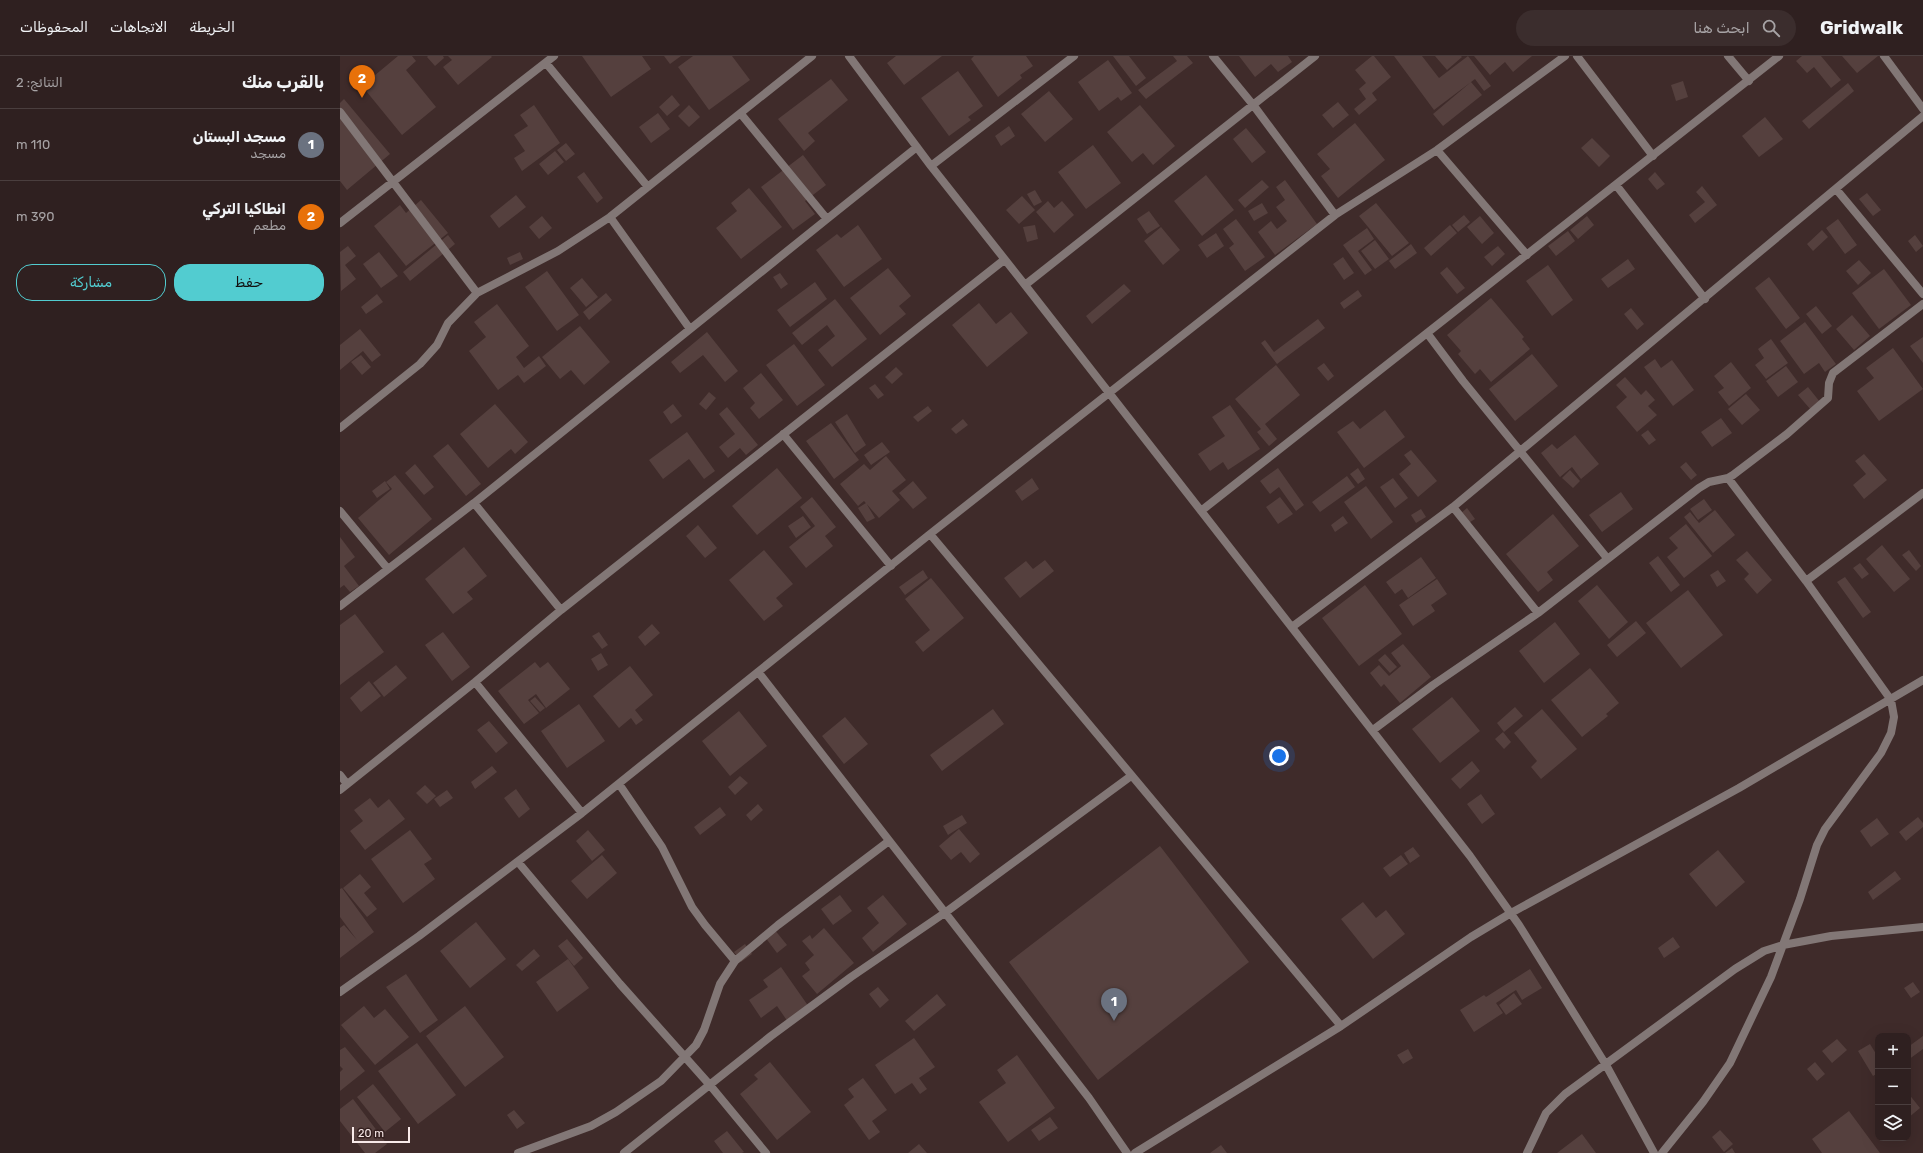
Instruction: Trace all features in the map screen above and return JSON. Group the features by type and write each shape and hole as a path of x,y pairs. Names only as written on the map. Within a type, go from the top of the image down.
{"street":[{"path":"340,224 554,56"},
{"path":"340,428 420,364 437,344 448,323 477,293 558,251 610,217 812,56"},
{"path":"848,56 1004,260 1026,285 1470,856 1511,913 1606,1065 1654,1153"},
{"path":"931,166 1074,56"},
{"path":"1213,56 1254,106 1335,215"},
{"path":"1026,285 1316,56"},
{"path":"340,992 419,936 582,813 759,673 930,534 1335,215 1437,150 1565,56"},
{"path":"1577,56 1653,156"},
{"path":"1728,56 1749,81"},
{"path":"1201,511 1779,56"},
{"path":"1884,56 1923,109"},
{"path":"546,62 648,187"},
{"path":"340,112 477,293"},
{"path":"741,114 827,219"},
{"path":"1292,627 1453,507 1705,299 1923,116"},
{"path":"340,606 474,503 917,147"},
{"path":"1437,150 1527,255"},
{"path":"1616,185 1705,299"},
{"path":"1836,190 1923,294"},
{"path":"610,217 690,329"},
{"path":"340,790 476,682 561,610 1004,260"},
{"path":"1373,730 1433,685 1538,613 1704,484 1728,478 1787,434 1828,398 1829,383 1833,372 1923,304"},
{"path":"1427,333 1608,558"},
{"path":"783,434 891,566"},
{"path":"1662,1153 1703,1102 1730,1063 1771,977 1800,899 1817,845 1825,829 1881,753 1891,733 1894,717 1890,700 1806,581 1728,478"},
{"path":"1806,581 1923,493"},
{"path":"474,503 561,610"},
{"path":"1453,507 1538,613"},
{"path":"340,511 388,570"},
{"path":"930,534 1341,1026"},
{"path":"759,673 1089,1098 1127,1153"},
{"path":"1135,1153 1341,1026 1471,937 1511,913 1732,792 1923,680"},
{"path":"476,682 582,813"},
{"path":"340,775 347,784"},
{"path":"624,1153 709,1084 851,978 946,912 1131,776"},
{"path":"619,784 662,847 692,907 735,961"},
{"path":"518,1153 591,1126 616,1112 661,1081 696,1045 720,984 735,961 778,925 889,841"},
{"path":"518,862 685,1058 709,1084 766,1153"},
{"path":"1527,1153 1546,1113 1565,1094 1735,969 1764,951 1783,945 1831,936 1923,927"}],"building":[{"path":"398,56 412,56 416,61 406,70 436,107 402,135 362,86"},
{"path":"443,56 444,58 435,66 427,57"},
{"path":"448,56 492,57 458,85 443,67 452,60"},
{"path":"582,56 642,56 651,69 611,97"},
{"path":"664,56 681,56 670,64"},
{"path":"693,56 732,56 750,80 709,110 678,67"},
{"path":"896,56 942,56 904,85 887,63"},
{"path":"974,56 1026,56 1033,66 1020,75 1022,78 998,97 971,59"},
{"path":"1113,56 1129,56 1146,78 1136,86"},
{"path":"1173,56 1187,56 1193,63 1146,99 1138,90 1177,61"},
{"path":"1239,56 1288,56 1292,62 1278,72 1271,64 1255,77"},
{"path":"1374,56 1391,77 1372,93 1377,100 1359,115 1354,109 1366,99 1359,89 1366,83 1355,70"},
{"path":"1394,56 1422,56 1439,78 1468,56 1491,86 1484,91 1475,79 1434,110"},
{"path":"1435,56 1461,56 1462,57 1447,70"},
{"path":"1474,56 1532,56 1513,72 1505,62 1490,75"},
{"path":"1802,56 1821,56 1841,80 1831,88 1814,67 1807,73 1796,61"},
{"path":"1842,56 1878,56 1857,73"},
{"path":"1108,60 1132,93 1121,101 1118,97 1099,111 1078,82"},
{"path":"958,71 983,106 968,117 971,120 949,136 921,98"},
{"path":"831,79 848,100 808,133 815,141 804,151 778,119"},
{"path":"1683,81 1688,97 1676,101 1671,85"},
{"path":"1471,82 1482,95 1443,126 1433,114"},
{"path":"1848,83 1854,91 1809,129 1802,121"},
{"path":"1049,91 1073,119 1045,142 1021,114"},
{"path":"672,95 680,105 667,116 659,107"},
{"path":"344,99 390,154 347,190 340,181 340,103"},
{"path":"1338,102 1349,115 1333,128 1322,115"},
{"path":"534,105 560,143 522,171 514,158 525,151 514,135 528,126 520,115"},
{"path":"689,105 700,117 689,127 678,116"},
{"path":"1140,105 1175,146 1153,165 1143,153 1132,162 1107,132"},
{"path":"658,113 670,129 651,143 639,127"},
{"path":"1765,117 1783,139 1759,157 1742,136"},
{"path":"1355,123 1385,160 1338,198 1321,176 1330,169 1317,154"},
{"path":"1009,126 1015,136 1001,146 995,136"},
{"path":"1246,128 1266,152 1252,163 1233,139"},
{"path":"1592,138 1610,156 1599,167 1581,148"},
{"path":"566,143 575,154 566,161 557,150"},
{"path":"1093,145 1121,183 1086,209 1058,172"},
{"path":"555,151 564,162 548,175 539,164"},
{"path":"803,155 826,185 805,201 815,214 793,230 761,187"},
{"path":"584,172 603,198 597,203 577,177"},
{"path":"1655,172 1665,184 1657,190 1648,179"},
{"path":"1206,175 1234,210 1202,236 1174,201"},
{"path":"1262,180 1269,187 1245,208 1238,200"},
{"path":"1285,180 1317,224 1275,255 1258,232 1271,221 1277,229 1287,221 1276,207 1285,200 1276,187"},
{"path":"1702,186 1717,205 1695,223 1689,215 1705,202 1696,192"},
{"path":"749,188 782,227 741,259 716,228 737,211 731,203"},
{"path":"1035,190 1042,202 1034,206 1027,194"},
{"path":"1867,193 1881,210 1873,216 1859,199"},
{"path":"516,195 526,207 499,228 490,216"},
{"path":"1022,196 1035,210 1019,224 1006,210"},
{"path":"421,200 448,233 406,266 374,226 400,205 406,213"},
{"path":"1048,201 1054,208 1062,201 1074,215 1054,233 1036,212"},
{"path":"1262,203 1268,213 1254,221 1248,211"},
{"path":"1376,203 1409,243 1392,256 1359,216"},
{"path":"1149,211 1160,226 1147,234 1137,219"},
{"path":"1464,215 1470,222 1458,232 1452,225"},
{"path":"542,216 552,228 539,239 529,227"},
{"path":"1480,216 1494,233 1482,244 1467,227"},
{"path":"1587,216 1594,225 1578,239 1570,230"},
{"path":"1236,219 1265,257 1245,271 1229,248 1234,244 1223,229"},
{"path":"1838,219 1857,245 1845,254 1826,228"},
{"path":"858,225 882,259 844,287 816,250 837,234 841,238"},
{"path":"1035,225 1038,239 1027,242 1023,227"},
{"path":"1450,225 1457,233 1431,256 1424,248"},
{"path":"1161,227 1180,250 1163,265 1144,241"},
{"path":"1367,228 1374,239 1358,251 1372,270 1365,275 1343,245"},
{"path":"1822,230 1828,237 1813,251 1807,244"},
{"path":"1568,231 1575,241 1556,256 1548,246"},
{"path":"1216,233 1224,246 1207,258 1198,245"},
{"path":"448,235 455,244 410,281 403,272"},
{"path":"1915,235 1923,246 1916,252 1908,241"},
{"path":"1375,240 1389,259 1375,269 1361,251"},
{"path":"1411,244 1417,253 1395,269 1389,261"},
{"path":"348,246 356,256 345,265 356,279 341,291 340,252"},
{"path":"1498,246 1505,254 1492,266 1484,257"},
{"path":"379,252 398,276 381,288 363,264"},
{"path":"520,252 523,259 510,265 507,258"},
{"path":"1343,257 1354,273 1344,280 1333,264"},
{"path":"1628,259 1635,269 1608,288 1601,279"},
{"path":"1859,260 1871,273 1858,285 1846,271"},
{"path":"1548,265 1573,300 1552,316 1526,281"},
{"path":"1447,267 1465,288 1457,294 1440,273"},
{"path":"888,268 911,296 899,306 906,314 880,335 850,298"},
{"path":"1884,269 1911,305 1879,329 1852,293"},
{"path":"547,271 579,315 557,331 525,287"},
{"path":"780,273 788,284 781,289 773,277"},
{"path":"1769,277 1800,318 1786,329 1755,288"},
{"path":"582,278 598,297 586,307 570,288"},
{"path":"815,282 827,299 790,327 777,310"},
{"path":"1124,284 1131,291 1092,324 1086,316"},
{"path":"1358,290 1362,296 1344,309 1340,303"},
{"path":"606,293 612,300 589,320 583,312"},
{"path":"377,294 383,302 366,314 361,307"},
{"path":"1491,298 1524,337 1522,339 1530,349 1491,382 1480,369 1475,374 1458,354 1461,351 1447,335"},
{"path":"835,299 867,339 832,367 818,350 835,336 827,325 802,345 792,333"},
{"path":"979,303 996,324 1011,312 1028,333 987,367 952,325"},
{"path":"497,304 529,346 516,357 524,368 539,356 546,366 524,383 518,375 498,390 469,351 486,337 474,322"},
{"path":"1816,306 1832,326 1822,334 1806,314"},
{"path":"1631,308 1644,324 1637,330 1624,314"},
{"path":"1852,315 1870,336 1854,350 1836,329"},
{"path":"1318,319 1325,328 1277,364 1261,343 1265,340 1274,352"},
{"path":"1805,322 1836,364 1825,372 1819,363 1804,374 1780,341"},
{"path":"580,326 610,362 584,385 571,370 560,379 542,357"},
{"path":"360,329 381,355 372,362 363,351 340,370 340,345"},
{"path":"707,332 738,371 725,382 703,355 680,373 671,362"},
{"path":"1923,337 1923,363 1910,346"},
{"path":"1771,339 1788,363 1766,379 1755,365 1764,358 1758,349"},
{"path":"794,344 825,385 797,406 766,365"},
{"path":"1893,348 1923,389 1879,421 1857,391 1874,378 1866,368"},
{"path":"1532,354 1558,386 1515,421 1489,389"},
{"path":"361,355 371,367 362,375 351,362"},
{"path":"1655,359 1661,368 1672,360 1694,390 1673,406 1644,367"},
{"path":"1731,362 1751,388 1729,406 1718,392 1724,388 1714,376"},
{"path":"1324,363 1334,376 1328,381 1317,368"},
{"path":"1276,365 1300,395 1265,424 1277,439 1269,446 1257,432 1261,429 1235,399"},
{"path":"1786,366 1798,382 1778,397 1766,381"},
{"path":"896,367 903,374 892,384 885,377"},
{"path":"761,373 783,400 759,419 750,408 755,403 743,388"},
{"path":"1625,377 1641,395 1646,390 1655,400 1648,406 1657,415 1637,432 1616,407 1627,397 1616,385"},
{"path":"875,384 884,395 878,399 869,388"},
{"path":"1808,387 1820,402 1811,410 1798,395"},
{"path":"709,392 716,398 706,410 699,404"},
{"path":"1746,394 1760,410 1742,425 1728,409"},
{"path":"495,404 528,442 515,454 511,449 488,468 460,434"},
{"path":"673,404 682,416 671,424 663,412"},
{"path":"1230,405 1260,449 1228,470 1223,462 1210,471 1198,454 1225,436 1212,417"},
{"path":"928,406 932,411 918,422 913,417"},
{"path":"727,407 758,445 746,455 740,448 728,458 719,447 735,434 719,414"},
{"path":"1385,410 1405,437 1364,468 1337,432 1353,421 1360,429"},
{"path":"847,414 866,445 855,453 835,422"},
{"path":"1721,418 1732,433 1712,447 1701,432"},
{"path":"963,419 968,425 956,434 951,429"},
{"path":"831,423 859,460 834,479 806,441"},
{"path":"1648,430 1656,440 1649,445 1641,435"},
{"path":"687,432 715,471 704,479 689,459 663,479 649,460"},
{"path":"1575,435 1599,464 1581,479 1572,467 1560,477 1541,453 1552,444 1557,449"},
{"path":"882,442 890,452 871,465 864,455"},
{"path":"448,444 481,484 466,496 433,456"},
{"path":"1411,450 1437,481 1418,497 1399,474 1411,464 1404,455"},
{"path":"1864,454 1887,480 1864,499 1853,485 1866,474 1855,461"},
{"path":"886,456 906,480 892,491 900,500 879,518 864,501 858,506 840,484 864,464 870,470"},
{"path":"1686,462 1697,475 1691,480 1680,467"},
{"path":"415,464 434,487 424,495 405,473"},
{"path":"777,468 802,498 757,535 732,506"},
{"path":"1278,468 1304,505 1296,511 1279,487 1270,494 1260,481"},
{"path":"1358,468 1365,479 1358,484 1350,474"},
{"path":"1570,470 1580,481 1573,488 1562,478"},
{"path":"395,475 432,519 389,555 358,518 392,489 386,482"},
{"path":"1347,476 1355,487 1320,512 1312,502"},
{"path":"1032,478 1039,489 1022,501 1015,491"},
{"path":"1393,478 1408,498 1395,508 1380,487"},
{"path":"385,481 390,489 377,498 372,491"},
{"path":"913,481 927,498 913,509 899,493"},
{"path":"1366,486 1393,522 1371,539 1344,502"},
{"path":"1621,492 1633,509 1602,532 1589,515"},
{"path":"812,497 836,527 825,536 833,546 806,568 789,547 815,526 800,507"},
{"path":"1280,497 1293,514 1278,524 1266,507"},
{"path":"1704,499 1712,510 1698,520 1690,509"},
{"path":"866,503 875,518 867,522 858,508"},
{"path":"1467,508 1475,519 1467,524 1460,514"},
{"path":"1421,509 1426,517 1416,523 1411,515"},
{"path":"1715,510 1735,535 1713,553 1684,517 1690,512 1699,523"},
{"path":"1553,514 1579,546 1547,572 1553,580 1538,592 1506,554"},
{"path":"803,516 811,527 796,538 788,526"},
{"path":"1343,516 1348,523 1335,532 1331,525"},
{"path":"1686,524 1712,556 1684,578 1667,557 1678,548 1669,538"},
{"path":"698,525 717,548 705,558 686,536"},
{"path":"340,537 355,557 344,566 359,586 350,592 344,585 340,588"},
{"path":"1882,545 1910,579 1894,592 1866,559"},
{"path":"464,547 487,576 467,592 473,599 453,614 425,579"},
{"path":"764,550 793,584 776,598 783,606 764,621 729,580"},
{"path":"1909,550 1921,566 1916,571 1902,555"},
{"path":"1747,551 1772,580 1757,594 1744,579 1749,574 1736,560"},
{"path":"1658,556 1680,585 1671,592 1649,563"},
{"path":"1421,557 1436,578 1408,598 1402,589 1395,594 1386,582"},
{"path":"1045,560 1054,571 1020,598 1004,578 1026,561 1033,569"},
{"path":"1860,563 1869,574 1862,579 1853,568"},
{"path":"923,570 928,578 905,595 899,587"},
{"path":"1718,570 1726,581 1717,587 1710,575"},
{"path":"1845,577 1871,612 1863,618 1837,582"},
{"path":"931,578 964,618 923,652 915,642 930,630 905,599"},
{"path":"1437,579 1447,594 1431,605 1435,611 1413,626 1399,605"},
{"path":"1365,585 1402,634 1359,666 1322,618"},
{"path":"1597,585 1628,622 1609,639 1578,601"},
{"path":"1688,590 1723,635 1681,668 1646,623"},
{"path":"355,614 384,652 340,685 340,625"},
{"path":"1636,621 1646,633 1617,657 1607,645"},
{"path":"1555,622 1580,654 1544,683 1519,651"},
{"path":"652,624 660,633 645,646 638,637"},
{"path":"443,632 470,667 452,681 425,645"},
{"path":"599,632 608,645 602,649 592,636"},
{"path":"1403,644 1431,677 1400,703 1384,684 1381,687 1370,673 1379,665 1389,676 1401,666 1391,653"},
{"path":"601,653 608,665 598,671 591,659"},
{"path":"1385,654 1397,667 1390,673 1378,660"},
{"path":"535,662 540,668 548,662 570,689 546,708 536,694 528,700 539,713 524,724 498,691"},
{"path":"396,665 407,678 384,697 373,683"},
{"path":"630,666 653,695 635,710 643,720 636,725 631,718 619,728 593,696"},
{"path":"1590,668 1619,703 1606,714 1608,716 1582,737 1551,700"},
{"path":"369,681 381,696 361,712 350,698"},
{"path":"535,697 545,708 540,712 530,701"},
{"path":"1452,697 1480,731 1440,763 1412,729"},
{"path":"579,704 605,741 567,768 541,731"},
{"path":"1515,707 1523,716 1504,732 1497,723"},
{"path":"993,709 1004,724 942,771 930,755"},
{"path":"1542,709 1577,749 1541,779 1531,767 1537,761 1514,733"},
{"path":"739,711 767,746 730,776 702,741"},
{"path":"845,717 868,744 844,764 822,736"},
{"path":"489,721 508,743 496,753 477,730"},
{"path":"1503,732 1511,742 1504,749 1495,739"},
{"path":"1472,761 1480,771 1460,789 1451,779"},
{"path":"492,766 497,772 475,789 471,782"},
{"path":"740,776 748,783 735,795 728,787"},
{"path":"425,785 436,796 427,804 416,793"},
{"path":"516,789 530,809 519,818 504,798"},
{"path":"447,790 453,798 440,807 434,799"},
{"path":"1481,794 1495,814 1482,824 1467,804"},
{"path":"370,798 378,808 389,799 405,819 365,850 350,831 363,821 354,810"},
{"path":"758,804 763,810 751,821 746,815"},
{"path":"720,807 726,815 700,835 694,827"},
{"path":"962,815 967,823 948,835 943,826"},
{"path":"1918,817 1923,823 1923,827 1906,841 1899,832"},
{"path":"1877,818 1889,834 1871,847 1860,831"},
{"path":"959,829 980,854 970,863 961,852 951,860 939,846"},
{"path":"410,830 432,859 424,864 435,879 403,903 371,859"},
{"path":"588,830 605,850 592,861 576,841"},
{"path":"1160,846 1249,962 1098,1080 1009,962"},
{"path":"1413,847 1420,856 1410,863 1404,853"},
{"path":"1718,850 1745,882 1716,907 1689,874"},
{"path":"602,855 617,873 587,899 571,881"},
{"path":"1401,855 1408,864 1390,877 1383,868"},
{"path":"1895,871 1901,879 1873,900 1868,892"},
{"path":"360,874 371,887 364,893 377,909 367,917 343,888"},
{"path":"342,888 374,932 340,958 340,928 344,925 357,940 340,917 340,889"},
{"path":"840,895 852,911 833,925 821,909"},
{"path":"883,895 907,924 873,952 862,938 879,923 867,908"},
{"path":"1363,902 1376,918 1386,910 1405,934 1373,959 1341,919"},
{"path":"476,922 506,959 470,988 440,951"},
{"path":"824,928 854,963 817,994 802,976 810,970 805,963 814,955 802,941 810,935 812,939"},
{"path":"774,929 787,945 777,953 765,937"},
{"path":"1673,937 1680,947 1664,958 1658,948"},
{"path":"567,939 583,958 574,966 558,946"},
{"path":"745,944 752,954 741,962 734,952"},
{"path":"534,949 540,956 522,971 516,965"},
{"path":"568,959 589,988 557,1012 536,982"},
{"path":"781,967 809,1007 788,1022 777,1006 761,1018 749,1000 768,987 763,980"},
{"path":"1530,969 1542,988 1522,1000 1516,990 1496,1003 1503,1013 1474,1032 1460,1010 1484,995 1486,997"},
{"path":"406,974 438,1020 420,1033 386,987"},
{"path":"1913,982 1920,992 1911,998 1904,988"},
{"path":"878,987 889,1000 880,1008 869,994"},
{"path":"1514,993 1522,1004 1506,1015 1499,1005"},
{"path":"937,994 946,1005 914,1031 905,1021"},
{"path":"364,1006 374,1018 385,1009 409,1037 375,1065 341,1025"},
{"path":"465,1006 504,1057 465,1087 426,1036"},
{"path":"1923,1036 1923,1049 1911,1058 1911,1045"},
{"path":"914,1038 935,1067 919,1078 927,1089 920,1094 912,1083 895,1094 875,1065"},
{"path":"1837,1039 1847,1050 1832,1063 1822,1051"},
{"path":"417,1043 456,1095 418,1124 378,1071"},
{"path":"1870,1044 1875,1052 1875,1075 1873,1076 1858,1051"},
{"path":"345,1047 365,1071 340,1091 340,1072 343,1069 340,1066 340,1050"},
{"path":"1408,1049 1413,1058 1403,1064 1397,1055"},
{"path":"1017,1055 1055,1108 1008,1142 979,1102 1006,1083 997,1070"},
{"path":"770,1062 811,1112 777,1140 740,1094 758,1079 754,1075"},
{"path":"1815,1062 1825,1074 1817,1081 1807,1069"},
{"path":"863,1078 887,1110 872,1121 880,1132 869,1140 844,1105 854,1097 848,1089"},
{"path":"373,1084 401,1119 385,1132 357,1097"},
{"path":"1911,1097 1920,1108 1911,1116"},
{"path":"353,1099 387,1144 375,1153 365,1153 340,1121 340,1109"},
{"path":"514,1110 525,1123 517,1129 507,1115"},
{"path":"1849,1111 1880,1153 1822,1153 1812,1139"},
{"path":"1050,1117 1058,1128 1039,1141 1031,1130"},
{"path":"1720,1130 1733,1144 1724,1152 1712,1137"},
{"path":"727,1131 744,1152 723,1153 714,1141"},
{"path":"1582,1134 1596,1153 1557,1153"},
{"path":"919,1144 927,1153 908,1153"},
{"path":"1221,1145 1227,1153 1210,1153"},
{"path":"1732,1148 1735,1153 1725,1153"}],"place":[{"name":"انطاكيا التركي","path":"362,98"},
{"name":"مسجد البستان","path":"1114,1021"}]}
